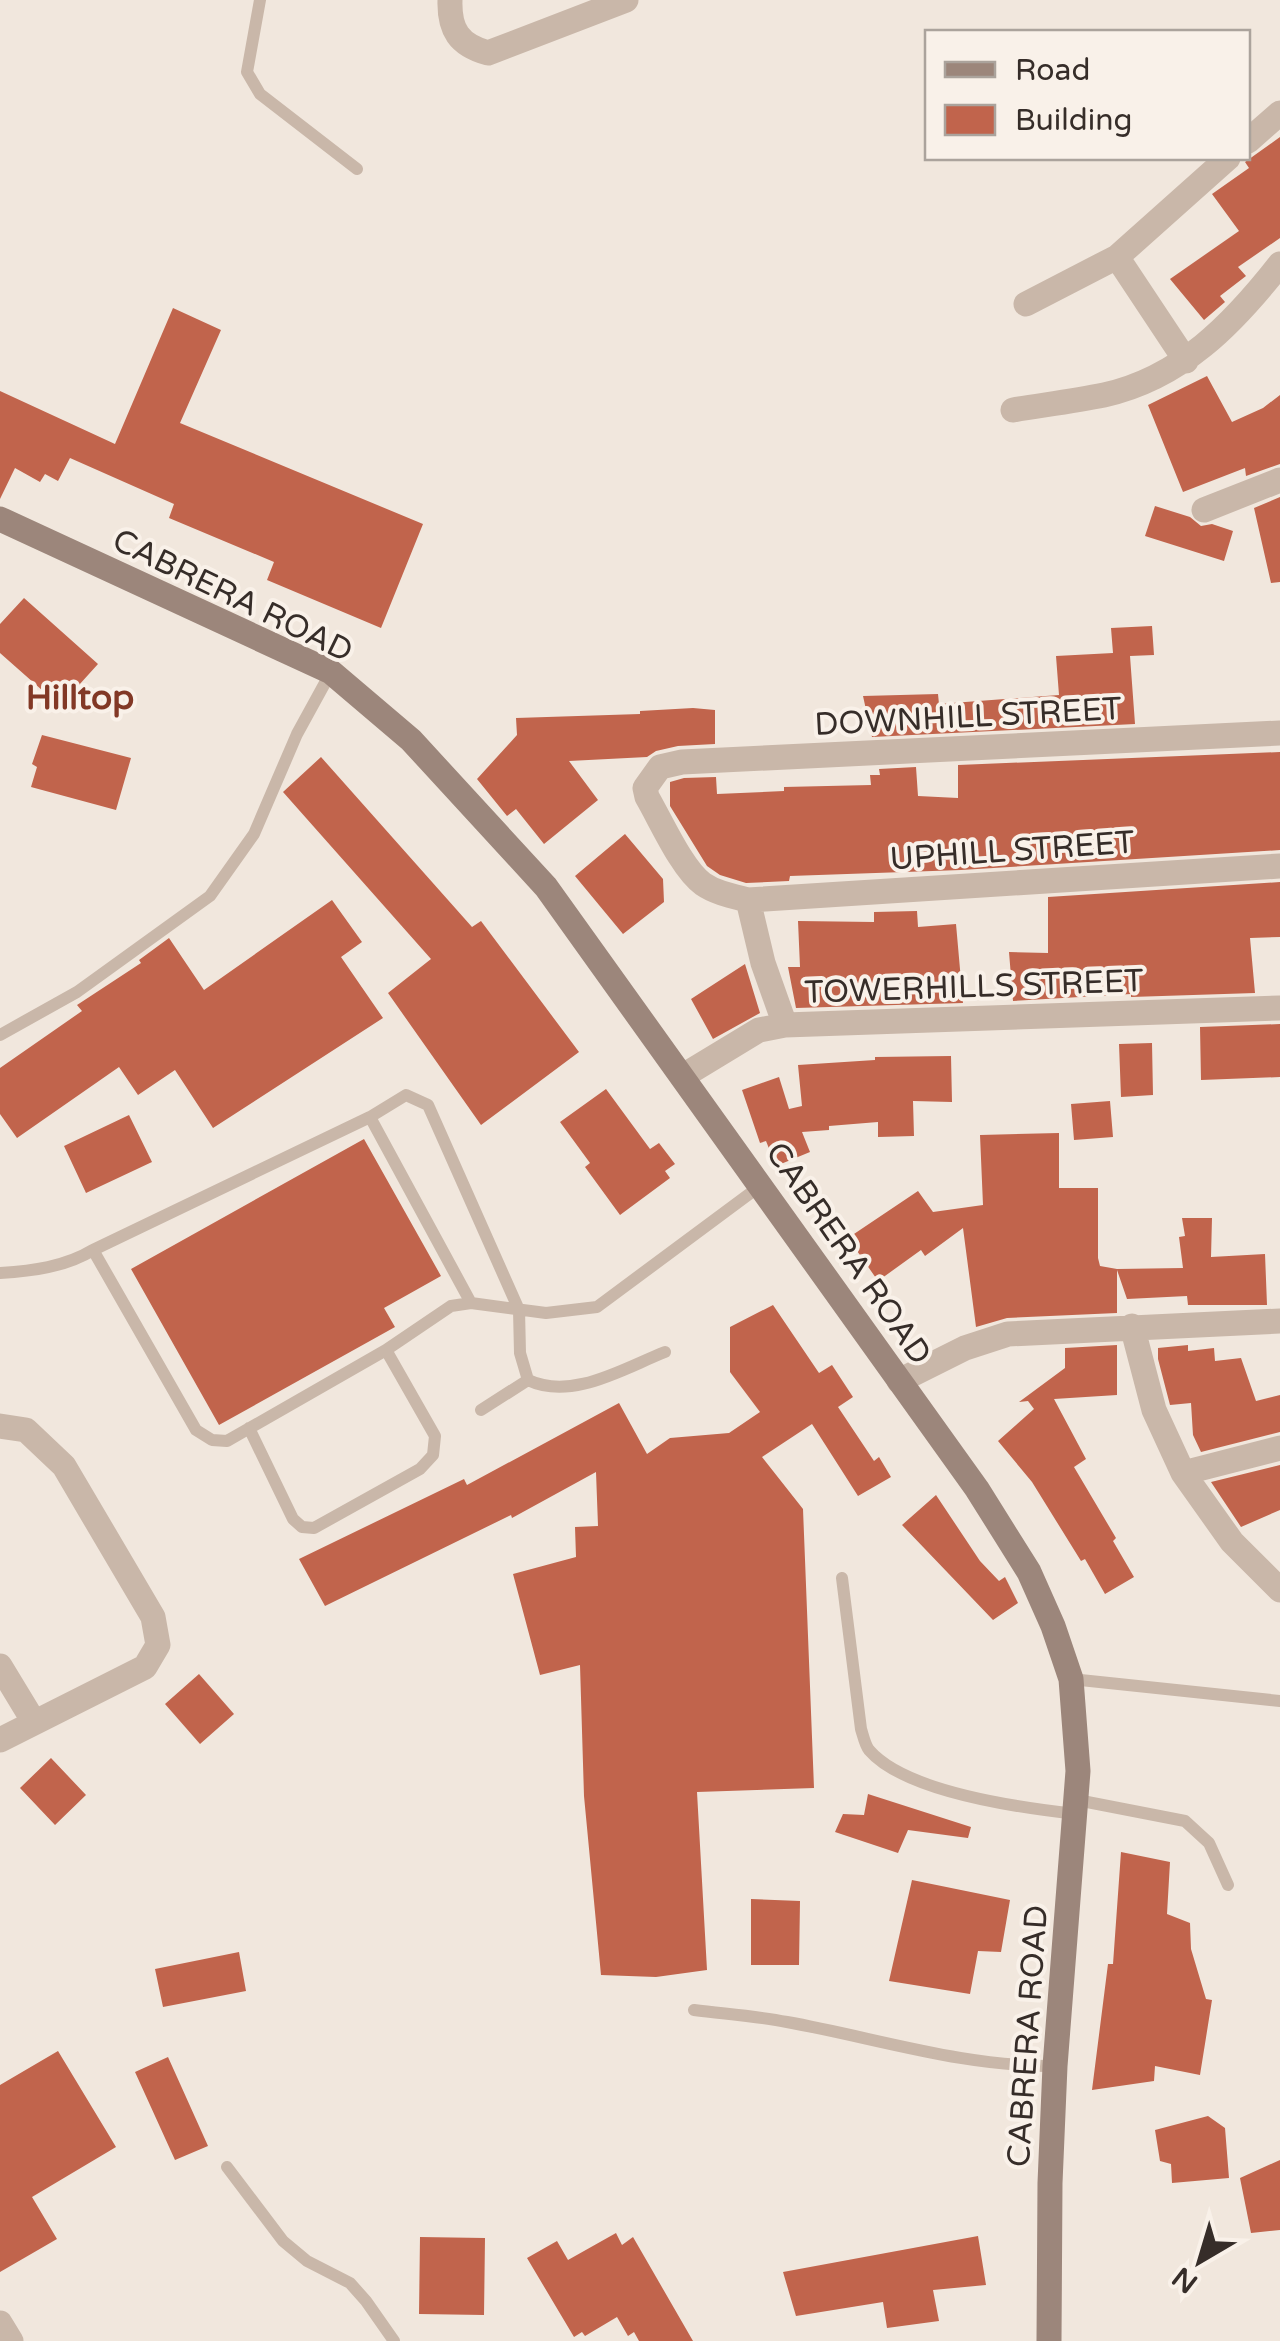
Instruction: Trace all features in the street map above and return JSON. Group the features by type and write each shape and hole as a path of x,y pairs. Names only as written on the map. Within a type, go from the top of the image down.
{"main road":[{"name":"CABRERA ROAD","path":"0,520 330,672 411,740 546,887 977,1489 1030,1572 1071,1679 1078,1770 1055,2066 1049,2341"}],"street":[{"path":"450,0 450,18 456,34 468,47 488,53 626,0"},
{"path":"1250,139 1280,114"},
{"path":"1026,304 1116,257 1226,160"},
{"path":"1116,257 1186,361"},
{"path":"1012,410 1106,394 1186,361 1251,301 1280,264"},
{"path":"1204,510 1280,480"},
{"name":"DOWNHILL STREET","path":"748,900 700,883 688,868 647,798 645,788 660,767 682,762 1280,733"},
{"name":"UPHILL STREET","path":"748,900 1280,866"},
{"path":"748,900 762,963 786,1026"},
{"name":"TOWERHILLS STREET","path":"683,1076 759,1030 786,1026 1280,1008"},
{"path":"899,1381 998,1336 1280,1320"},
{"path":"1132,1326 1154,1410 1183,1473 1232,1542 1280,1590"},
{"path":"0,1426 26,1430 64,1466 152,1617 158,1644 145,1667 0,1740"},
{"path":"1183,1473 1280,1448"},
{"path":"0,1666 34,1722"},
{"path":"0,2323 10,2341"}],"lane":[{"path":"260,0 247,72 252,84 357,169"},
{"path":"0,1035 78,992 210,896 254,834 297,734 330,672"},
{"path":"0,1273 32,1271 79,1259 370,1118 406,1096 428,1105 519,1310 520,1352 528,1380 546,1389 574,1387 666,1352"},
{"path":"370,1118 471,1303"},
{"path":"93,1250 196,1430 212,1440 226,1441 386,1350 451,1306 471,1303 546,1313 598,1307 761,1186"},
{"path":"249,1428 293,1519 302,1527 314,1528 420,1469 432,1455 435,1436 386,1350"},
{"path":"482,1410 528,1380"},
{"path":"842,1578 861,1728 867,1748 892,1768 936,1786 1018,1807 1076,1807 1185,1821 1209,1843 1228,1884"},
{"path":"1071,1679 1280,1701"},
{"path":"694,2010 786,2022 886,2045 1018,2066 1055,2066"},
{"path":"227,2167 283,2241 307,2261 350,2283 394,2341"}],"building":[{"path":"1280,137 1280,238 1238,267 1246,276 1220,296 1225,302 1204,320 1170,279 1239,231 1212,194 1249,168 1245,162"},
{"path":"173,308 221,330 180,423 423,524 381,628 267,580 274,562 169,518 174,504 70,458 58,481 45,474 40,482 15,468 0,499 0,391 115,444"},
{"path":"1207,376 1232,422 1280,395 1280,464 1246,476 1245,468 1183,492 1148,405"},
{"path":"1280,497 1280,582 1271,583 1254,508"},
{"path":"1155,506 1190,517 1201,526 1212,524 1233,531 1224,561 1145,536"},
{"path":"24,598 98,664 60,706 0,653 0,624"},
{"path":"1152,626 1154,655 1130,656 1135,724 872,737 863,696 938,694 939,704 1059,695 1056,656 1113,653 1111,628"},
{"path":"693,708 715,710 715,744 678,746 647,757 569,761 598,800 544,844 516,809 507,816 477,779 517,735 516,718 640,714"},
{"path":"42,735 131,758 116,810 31,787 37,767 32,764"},
{"path":"1280,752 1280,850 961,870 790,876 789,881 746,883 720,875 707,866 670,806 670,782 684,778 716,777 717,794 784,791 784,787 871,785 870,775 880,775 879,769 916,767 918,796 958,798 958,765"},
{"path":"321,757 472,927 481,921 579,1052 481,1125 388,993 431,959 283,792"},
{"path":"625,834 663,879 664,902 623,934 575,876"},
{"path":"1280,882 1280,937 1250,938 1255,993 1131,994 1013,1001 1009,952 1048,953 1048,897"},
{"path":"332,900 362,942 341,957 383,1018 213,1128 175,1070 138,1095 119,1067 17,1138 0,1114 0,1068 82,1011 77,1005 141,963 139,960 169,938 204,990"},
{"path":"917,911 918,927 956,924 963,1003 796,1008 788,967 800,967 798,921 874,922 874,912"},
{"path":"745,964 760,1013 713,1039 691,999"},
{"path":"1280,1024 1280,1077 1201,1080 1200,1027"},
{"path":"1152,1043 1153,1095 1121,1097 1119,1044"},
{"path":"951,1056 952,1102 913,1101 914,1136 878,1137 878,1122 829,1126 829,1130 802,1132 810,1152 776,1166 766,1141 760,1143 742,1090 779,1077 789,1109 802,1106 798,1065 875,1057"},
{"path":"606,1089 650,1149 659,1143 675,1164 665,1171 670,1178 620,1215 585,1167 590,1163 560,1122"},
{"path":"1110,1101 1113,1137 1074,1140 1071,1104"},
{"path":"129,1115 152,1162 86,1193 64,1146"},
{"path":"1059,1133 1059,1188 1098,1188 1100,1266 1183,1268 1179,1237 1185,1236 1182,1218 1212,1218 1211,1257 1265,1254 1267,1305 1188,1305 1187,1296 1127,1299 1117,1270 1117,1313 1007,1318 976,1327 963,1228 925,1256 921,1250 878,1281 848,1238 918,1191 933,1212 983,1205 980,1135"},
{"path":"364,1139 441,1276 384,1308 395,1327 219,1425 131,1269"},
{"path":"773,1305 819,1373 832,1365 853,1397 838,1407 874,1461 879,1457 891,1477 858,1496 812,1424 762,1457 803,1509 814,1788 697,1792 707,1970 656,1977 601,1975 584,1796 580,1665 540,1675 513,1574 576,1557 575,1527 598,1526 596,1472 512,1518 511,1515 325,1606 299,1559 464,1479 467,1485 619,1403 647,1454 670,1438 729,1433 760,1412 730,1372 730,1327"},
{"path":"1117,1345 1117,1395 1054,1399 1086,1459 1074,1467 1134,1577 1105,1594 1032,1482 998,1441 1034,1409 1028,1401 1019,1402 1065,1368 1065,1348"},
{"path":"1188,1345 1188,1351 1214,1348 1215,1361 1241,1358 1256,1401 1280,1395 1280,1432 1201,1452 1193,1435 1191,1403 1170,1405 1158,1359 1158,1348"},
{"path":"1280,1465 1280,1510 1241,1527 1211,1482"},
{"path":"936,1495 980,1561 999,1581 1005,1577 1018,1603 993,1620 902,1525"},
{"path":"199,1674 234,1714 200,1744 165,1704"},
{"path":"51,1758 86,1795 55,1825 20,1788"},
{"path":"868,1794 971,1827 968,1838 908,1830 898,1853 835,1832 843,1814 864,1815"},
{"path":"1121,1852 1170,1862 1167,1914 1190,1923 1191,1949 1206,1999 1212,2000 1200,2075 1155,2066 1154,2081 1092,2090 1108,1964 1113,1964"},
{"path":"912,1880 1010,1900 1001,1952 978,1951 970,1994 889,1981"},
{"path":"751,1899 800,1901 799,1965 751,1965"},
{"path":"239,1952 246,1991 163,2007 155,1969"},
{"path":"58,2051 116,2147 32,2197 57,2239 0,2272 0,2085"},
{"path":"168,2057 208,2146 175,2160 135,2072"},
{"path":"1208,2116 1225,2128 1229,2178 1172,2183 1171,2164 1160,2161 1155,2130"},
{"path":"1280,2160 1280,2230 1251,2233 1240,2178"},
{"path":"616,2233 622,2245 633,2237 693,2341 639,2341 634,2332 628,2336 617,2317 585,2336 582,2332 574,2337 527,2258 557,2241 568,2260"},
{"path":"978,2236 986,2285 933,2290 939,2321 887,2328 883,2302 796,2316 783,2272"},
{"path":"420,2237 485,2238 484,2315 419,2314"}],"district":[{"name":"Hilltop","path":"80,697"}]}
